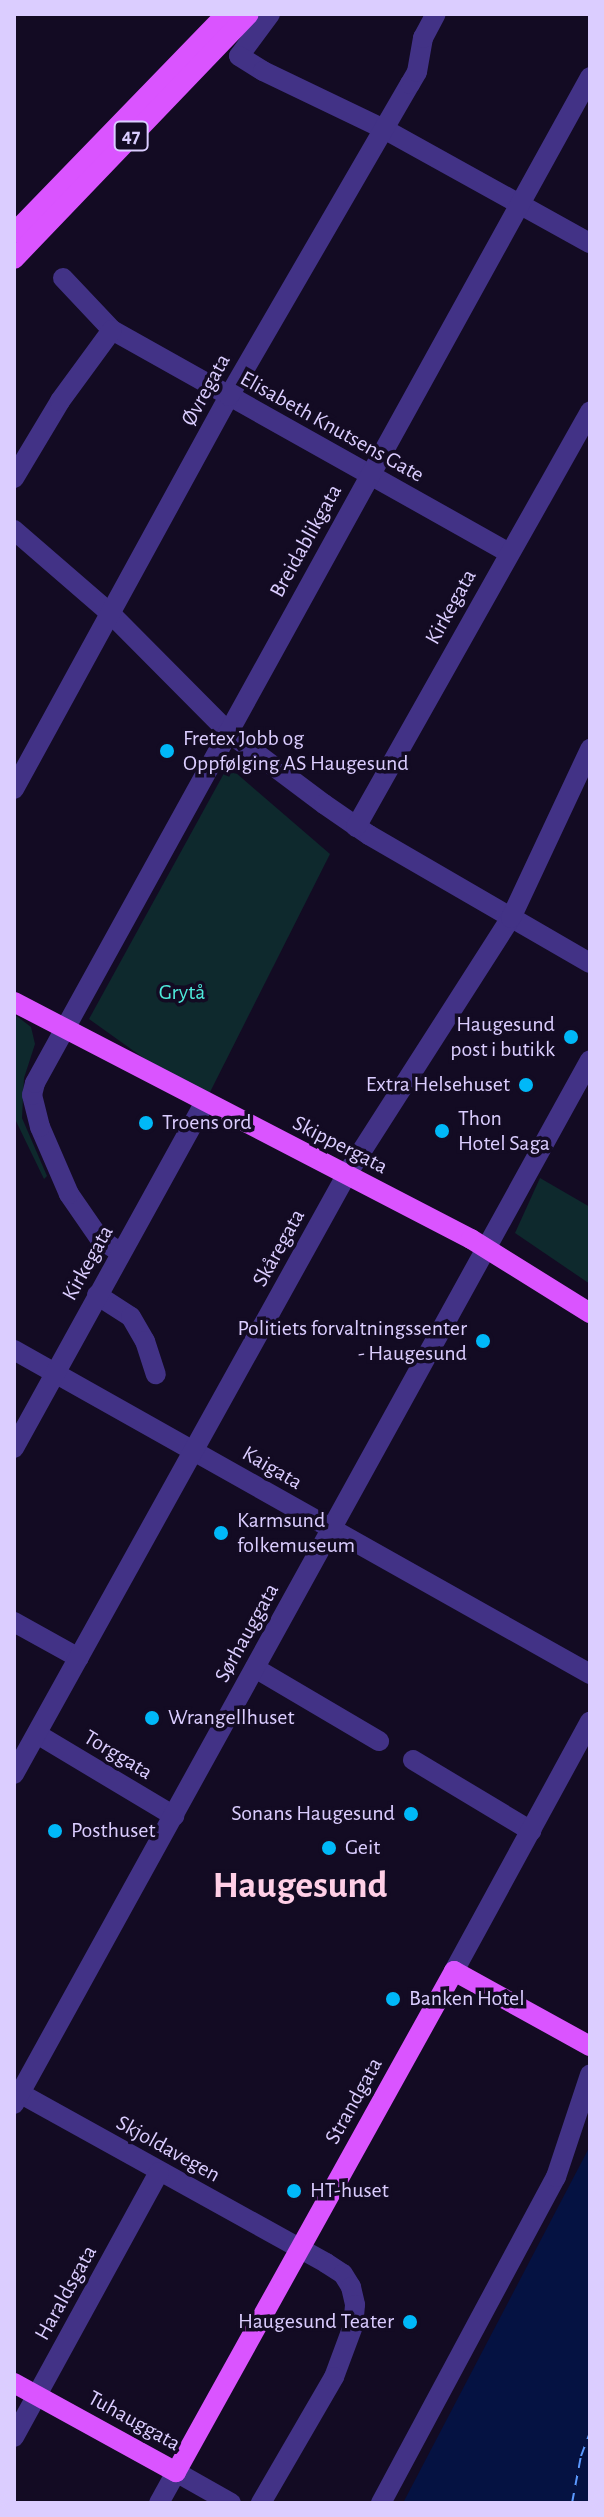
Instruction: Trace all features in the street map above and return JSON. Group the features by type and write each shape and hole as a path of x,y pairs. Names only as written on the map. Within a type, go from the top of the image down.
{"main road":[{"name":"47","path":"14,233 226,14"},
{"name":"47","path":"14,259 249,14"},
{"name":"Skippergata","path":"14,1002 488,1249 590,1313"},
{"path":"454,1971 590,2046"},
{"name":"Strandgata","path":"176,2472 454,1971"},
{"name":"Tuhauggata","path":"14,2383 176,2472"}],"street":[{"path":"270,14 239,56 263,71 384,129 590,243"},
{"name":"Øvregata","path":"14,789 229,396 417,72 423,38 436,14"},
{"name":"Breidablikgata","path":"121,1253 100,1239 69,1194 34,1107 35,1083 590,77"},
{"name":"Elisabeth Knutsens Gate","path":"63,278 112,330 509,553"},
{"path":"14,478 60,401 112,330"},
{"name":"Kirkegata","path":"356,827 509,553 547,493 590,411"},
{"path":"14,530 111,614 228,732 356,827 590,963"},
{"name":"Skåregata","path":"14,1774 347,1174 511,918 590,749"},
{"name":"Sørhauggata","path":"16,2096 174,1816 590,1060"},
{"name":"Kirkegata","path":"14,1448 205,1102"},
{"path":"97,1295 131,1317 145,1341 156,1374"},
{"name":"Kaigata","path":"14,1350 590,1674"},
{"path":"14,1622 79,1658"},
{"path":"255,1668 379,1741"},
{"name":"Strandgata","path":"454,1971 590,1722"},
{"name":"Torggata","path":"37,1734 174,1816"},
{"path":"413,1760 531,1831"},
{"path":"381,2503 556,2177 590,2075"},
{"name":"Skjoldavegen","path":"16,2096 343,2274 353,2296 353,2326 334,2377 261,2503"},
{"name":"Haraldsgata","path":"14,2437 159,2172"},
{"name":"Strandgata","path":"159,2503 176,2472"},
{"name":"Tuhauggata","path":"176,2472 231,2503"}],"green space":[{"name":"Grytå","path":"228,766 330,854 205,1102 89,1019"},
{"path":"14,1014 31,1027 35,1044 24,1078 22,1118 47,1176 44,1179 14,1117"},
{"path":"540,1178 590,1207 590,1284 515,1233"}],"shaded area":[{"path":"590,2146 590,2503 403,2503"}],"ferry route":[{"path":"572,2503 581,2456 590,2432"}],"place":[{"name":"Fretex Jobb og Oppfølging AS Haugesund","path":"167,751"},
{"name":"Haugesund post i butikk","path":"571,1037"},
{"name":"Extra Helsehuset","path":"526,1085"},
{"name":"Troens ord","path":"146,1123"},
{"name":"Thon Hotel Saga","path":"442,1131"},
{"name":"Politiets forvaltningssenter - Haugesund","path":"483,1341"},
{"name":"Karmsund folkemuseum","path":"221,1533"},
{"name":"Wrangellhuset","path":"152,1718"},
{"name":"Sonans Haugesund","path":"411,1814"},
{"name":"Posthuset","path":"55,1831"},
{"name":"Geit","path":"329,1848"},
{"name":"Banken Hotel","path":"393,1999"},
{"name":"HT-huset","path":"294,2191"},
{"name":"Haugesund Teater","path":"410,2322"}],"district":[{"name":"Haugesund","path":"300,1887"}]}
